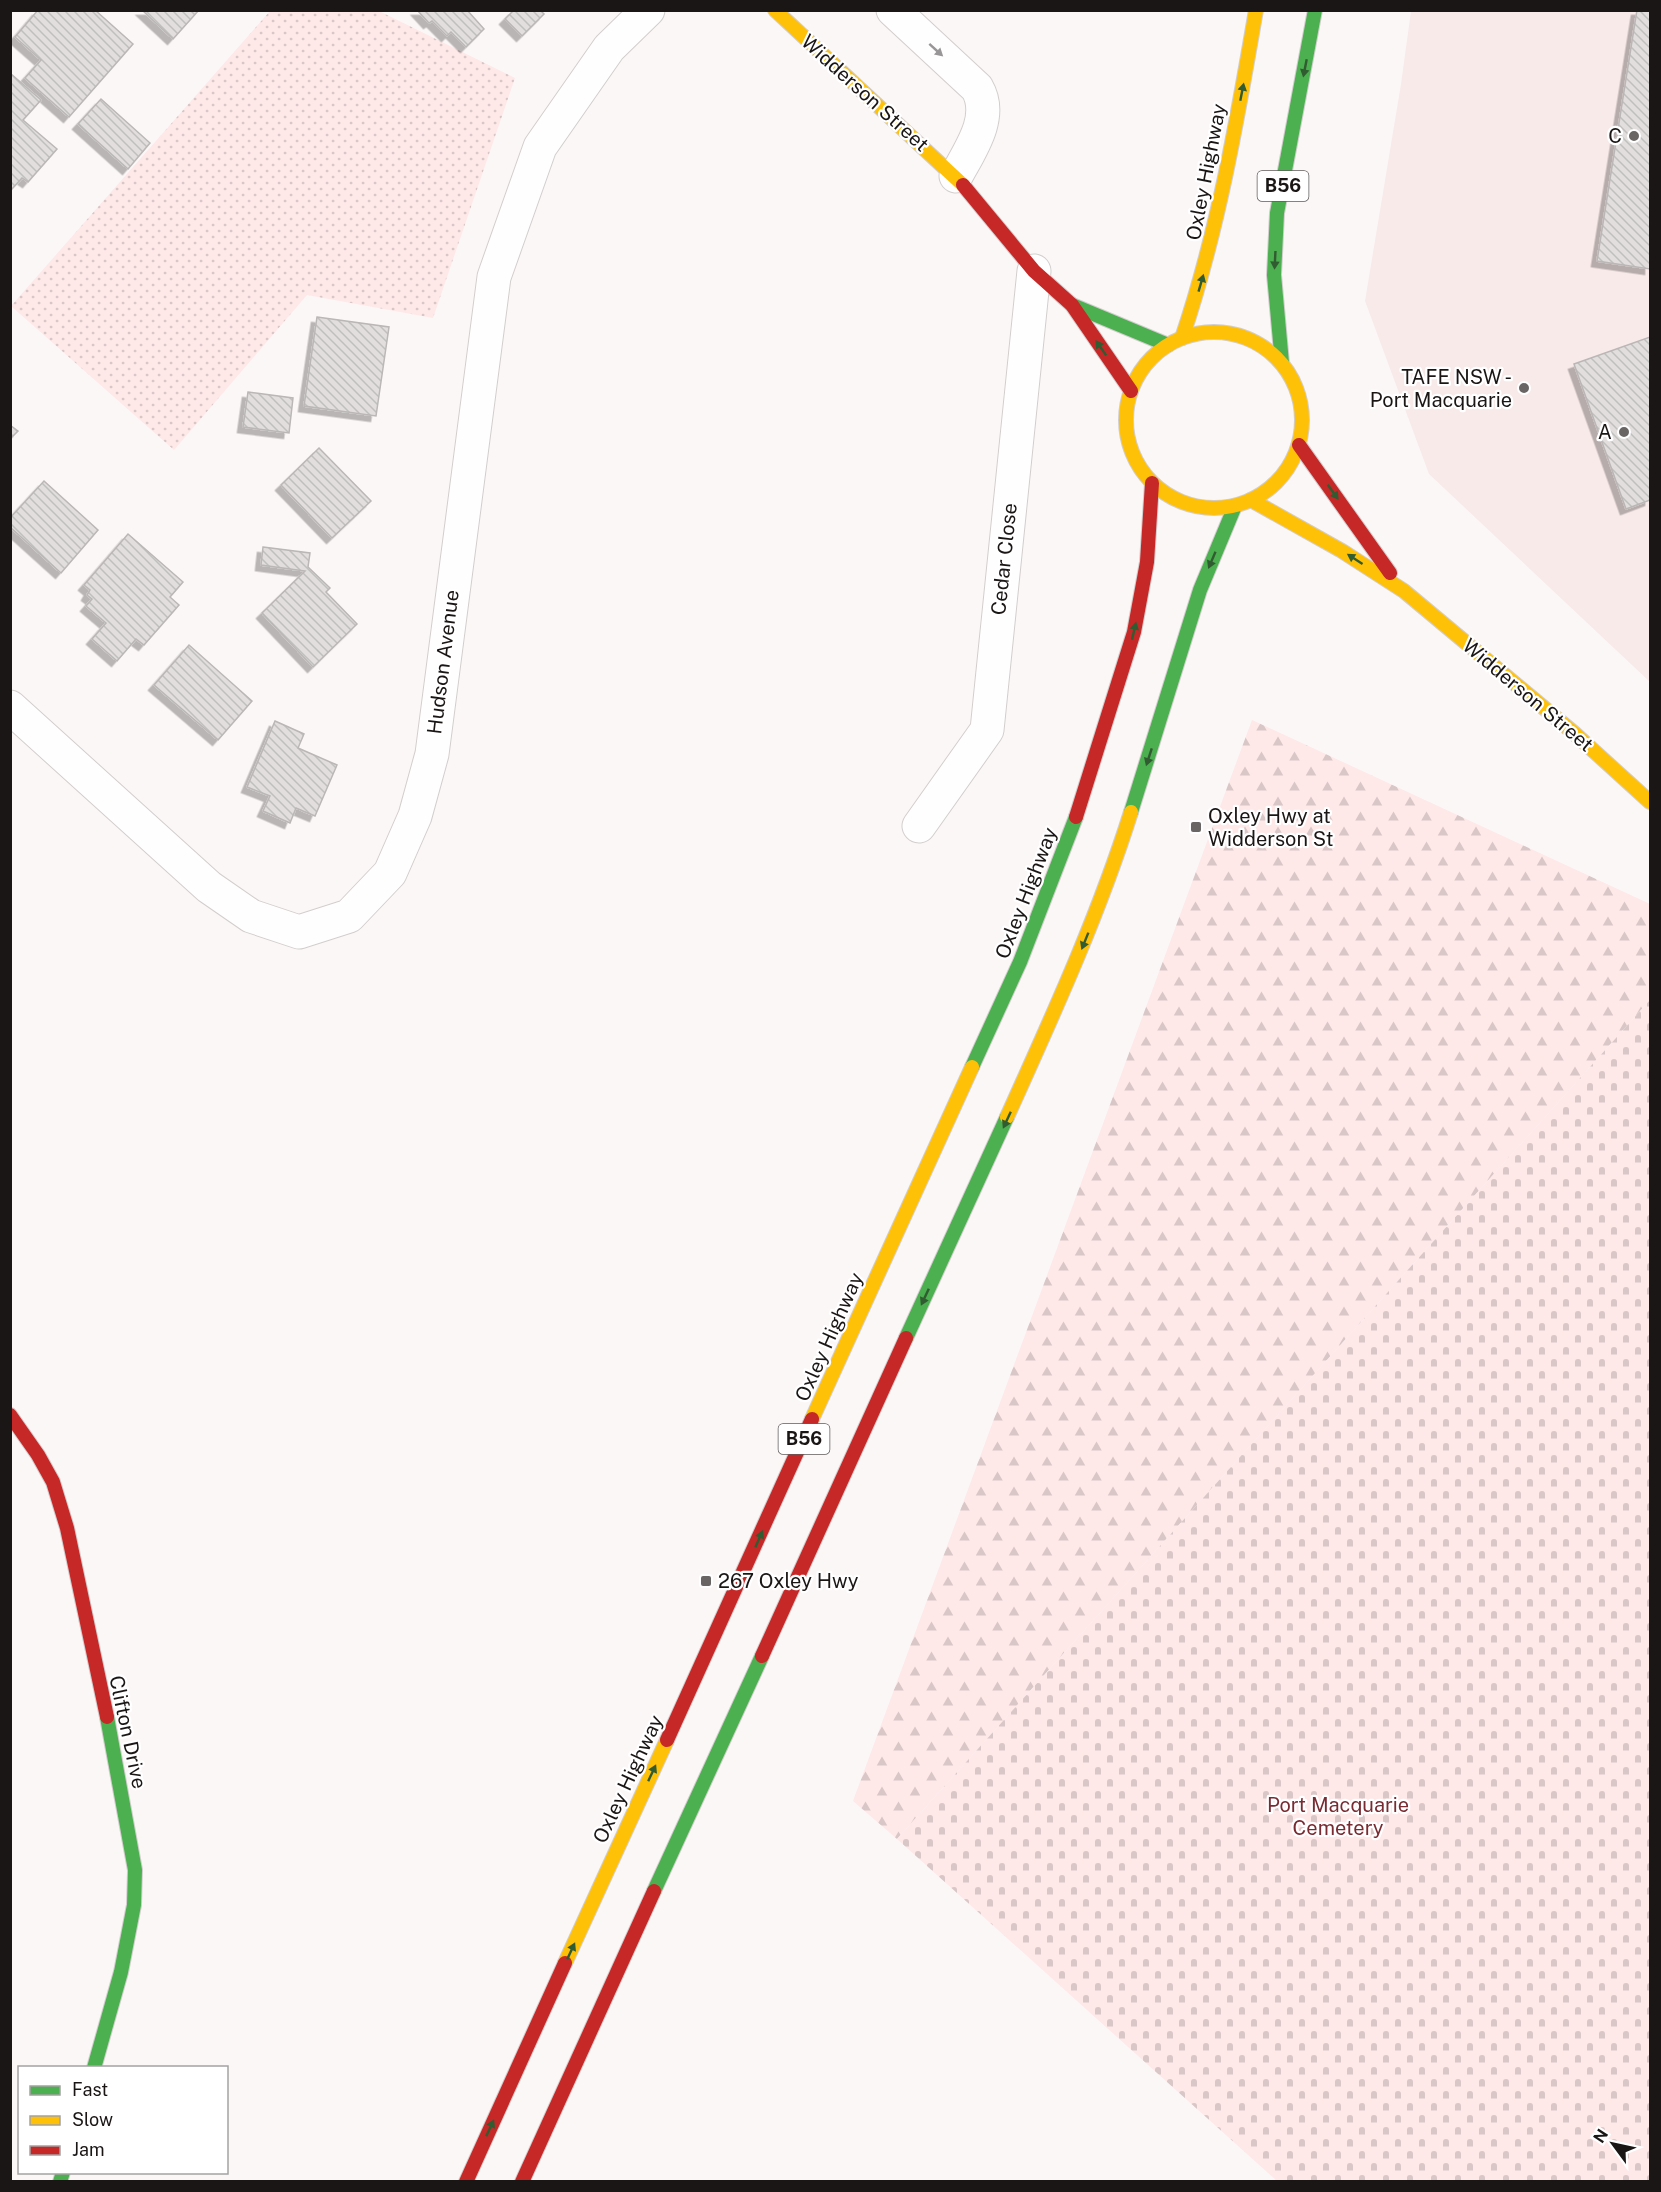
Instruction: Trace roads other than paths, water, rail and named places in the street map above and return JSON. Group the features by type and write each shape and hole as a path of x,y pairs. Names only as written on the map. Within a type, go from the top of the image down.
{"main road":[{"name":"Widderson Street","path":"775,10 956,176 1034,271 1072,305 1131,391"},
{"name":"Oxley Highway","path":"1182,338 1211,247 1256,10"},
{"name":"B56","path":"522,2181 1064,991 1098,910 1200,590 1235,506 1251,500 1272,487 1289,468 1299,445 1302,416 1297,388 1282,363 1274,274 1277,213 1315,10"},
{"name":"Widderson Street","path":"1072,305 1168,345"},
{"path":"1235,506 1205,508 1176,500 1152,483 1136,463 1128,440 1126,416 1131,391 1140,373 1152,358 1168,345 1182,338 1209,332 1236,335 1261,345 1282,363"},
{"name":"Widderson Street","path":"1299,445 1404,591"},
{"name":"Oxley Highway","path":"466,2181 1020,962 1060,862 1090,776 1134,632 1147,562 1152,483"},
{"name":"Widderson Street","path":"1251,500 1342,551 1404,591 1574,733 1650,802"},
{"name":"Clifton Drive","path":"10,1415 38,1455 53,1482 68,1528 117,1765 135,1870 134,1905 121,1972 94,2066"}],"street":[{"name":"Hudson Avenue","path":"10,706 209,887 251,916 299,932 349,916 390,873 415,816 432,753 494,277 540,147 609,48 648,10"},
{"path":"893,10 977,88 982,96 984,105 982,122 956,176"},
{"name":"Cedar Close","path":"919,826 987,730 1034,271"}],"place":[{"name":"C","path":"1634,136"},
{"name":"TAFE NSW - Port Macquarie","path":"1524,388"},
{"name":"A","path":"1624,432"},
{"name":"Oxley Hwy at Widderson St","path":"1196,827"},
{"name":"267 Oxley Hwy","path":"706,1581"}],"park label":[{"name":"Port Macquarie Cemetery","path":"1338,1816"}]}
